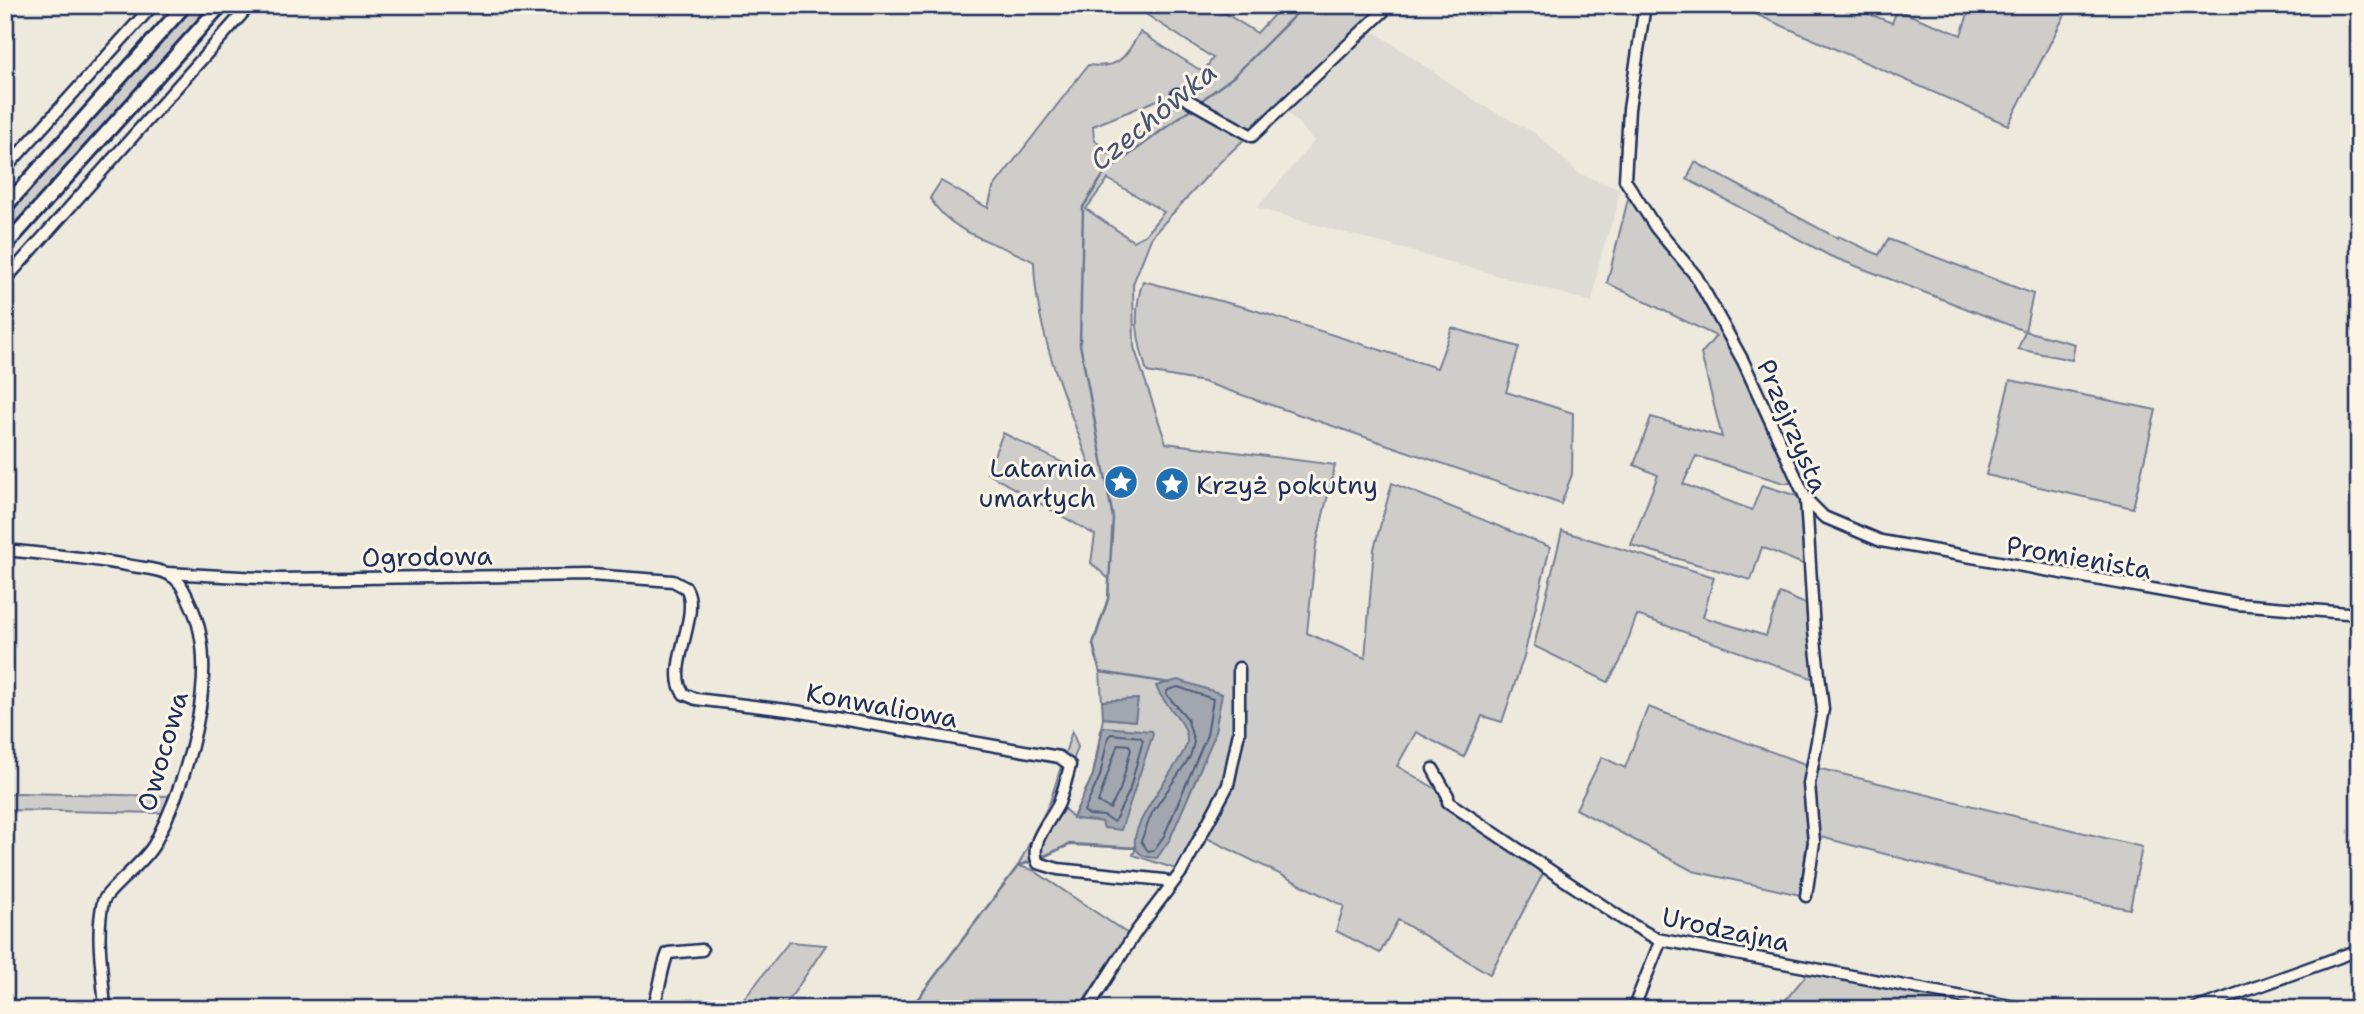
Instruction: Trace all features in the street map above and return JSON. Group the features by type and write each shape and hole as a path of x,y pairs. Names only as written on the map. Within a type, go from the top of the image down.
{"main road":[{"path":"5,207 185,5"},
{"path":"5,246 221,5"}],"street":[{"path":"5,169 153,5"},
{"path":"5,280 250,5"},
{"path":"1177,94 1252,136 1390,5"},
{"name":"Przejrzysta","path":"1645,5 1629,109 1625,180 1656,228 1696,276 1743,361 1806,499 1814,631 1824,709 1809,784 1814,842 1806,896"},
{"name":"Promienista","path":"1806,499 1824,517 1892,544 2237,604 2359,614"},
{"path":"5,550 110,562 167,573"},
{"name":"Ogrodowa","path":"167,573 277,579 591,575 673,581 686,588 691,601 677,681 684,694"},
{"name":"Owocowa","path":"104,1009 101,924 104,900 136,870 153,846 172,807 197,726 202,700 204,683 196,616 179,580 167,573"},
{"path":"1087,1009 1205,831 1228,785 1239,732 1239,668"},
{"name":"Konwaliowa","path":"684,694 696,699 795,711 1059,757 1070,765 1058,804 1035,851 1038,863 1044,867 1164,880 1171,885"},
{"name":"Urodzajna","path":"1433,769 1448,796 1448,802 1623,920 1661,940 2026,1009"},
{"path":"1633,1009 1661,940"},
{"path":"652,1009 661,990 661,970 668,953 702,950"},
{"path":"2195,1009 2359,950"}],"shaded area":[{"path":"193,5 212,5 5,237 5,215"},
{"path":"1148,5 1212,5 1257,33 1283,5 1388,5 1219,163 1152,236 1133,284 1134,347 1166,443 1335,465 1316,545 1307,633 1365,658 1374,549 1392,483 1550,547 1524,656 1502,722 1482,716 1464,757 1416,732 1397,766 1448,796 1547,866 1490,974 1398,920 1380,953 1336,931 1344,906 1203,836 1182,871 1133,855 1136,848 1070,845 1019,866 1033,870 1128,934 1078,1009 910,1009 1018,866 1050,802 1072,731 1078,747 1067,778 1063,808 1073,817 1093,775 1103,718 1135,721 1137,699 1102,701 1100,672 1093,644 1108,599 1109,579 1091,563 1095,535 987,473 1003,433 1095,479 1048,346 1036,291 1034,262 963,230 939,211 930,198 941,181 988,208 993,188 1088,65 1107,65 1120,60 1140,32 1203,72 1213,58 1144,13","holes":["1177,92 1187,95 1170,112 1108,154 1094,139 1093,126","1108,179 1164,212 1145,235 1133,241 1086,209"]},
{"path":"1735,5 1847,5 1892,23 1897,10 1961,35 1970,8 1965,5 2070,5 2008,125"},
{"path":"1371,29 1480,104 1535,133 1580,174 1619,189 1617,208 1601,254 1592,302 1257,208 1314,141 1287,111"},
{"path":"1695,162 1837,238 1838,236 1879,255 1888,239 2033,294 2025,331 1830,256 1687,179"},
{"path":"1629,195 1694,281 1740,363 1792,483 1784,483 1696,456 1683,484 1752,510 1762,485 1797,496 1803,502 1805,565 1762,547 1751,580 1631,545 1658,475 1634,465 1651,417 1722,437 1701,354 1716,336 1607,283"},
{"path":"1143,281 1251,309 1437,368 1452,328 1519,347 1506,392 1573,413 1572,474 1561,504 1204,382 1147,372 1137,327"},
{"path":"2025,331 2075,344 2072,360 2018,349"},
{"path":"2010,380 2156,410 2133,508 1986,475"},
{"path":"1562,531 1714,577 1703,617 1766,636 1780,593 1808,605 1817,680 1637,615 1620,662 1608,682 1534,646"},
{"path":"1648,707 1808,765 1804,784 1808,834 1800,895 1693,871 1576,809 1602,757 1625,768"},
{"path":"1817,768 2142,847 2130,909 1995,883 1817,836 1813,782"},
{"path":"5,795 169,796 163,813 5,810"},
{"path":"789,942 826,945 783,1009 736,1009"},
{"path":"1811,969 1949,999 1945,1009 1778,1009"}],"water":[{"path":"1178,680 1222,694 1214,737 1170,839 1157,858 1140,854 1135,842 1138,826 1187,741 1183,726 1156,686"},
{"path":"1138,699 1135,721 1103,718 1102,701"},
{"path":"1103,727 1152,731 1153,734 1121,830 1104,828 1102,822 1073,818 1093,775"}],"waterway":[{"name":"Czechówka","path":"1198,103 1233,77 1305,5"},
{"name":"Czechówka","path":"1170,683 1100,672 1093,644 1108,599 1113,518 1080,344 1083,207 1104,174 1193,107"},
{"name":"Czechówka","path":"1041,858 1070,844 1136,848"},
{"name":"Czechówka","path":"910,1009 1018,866 1035,860"}],"place":[{"name":"Latarnia umarłych","path":"1121,482"},
{"name":"Krzyż pokutny","path":"1172,484"}]}
